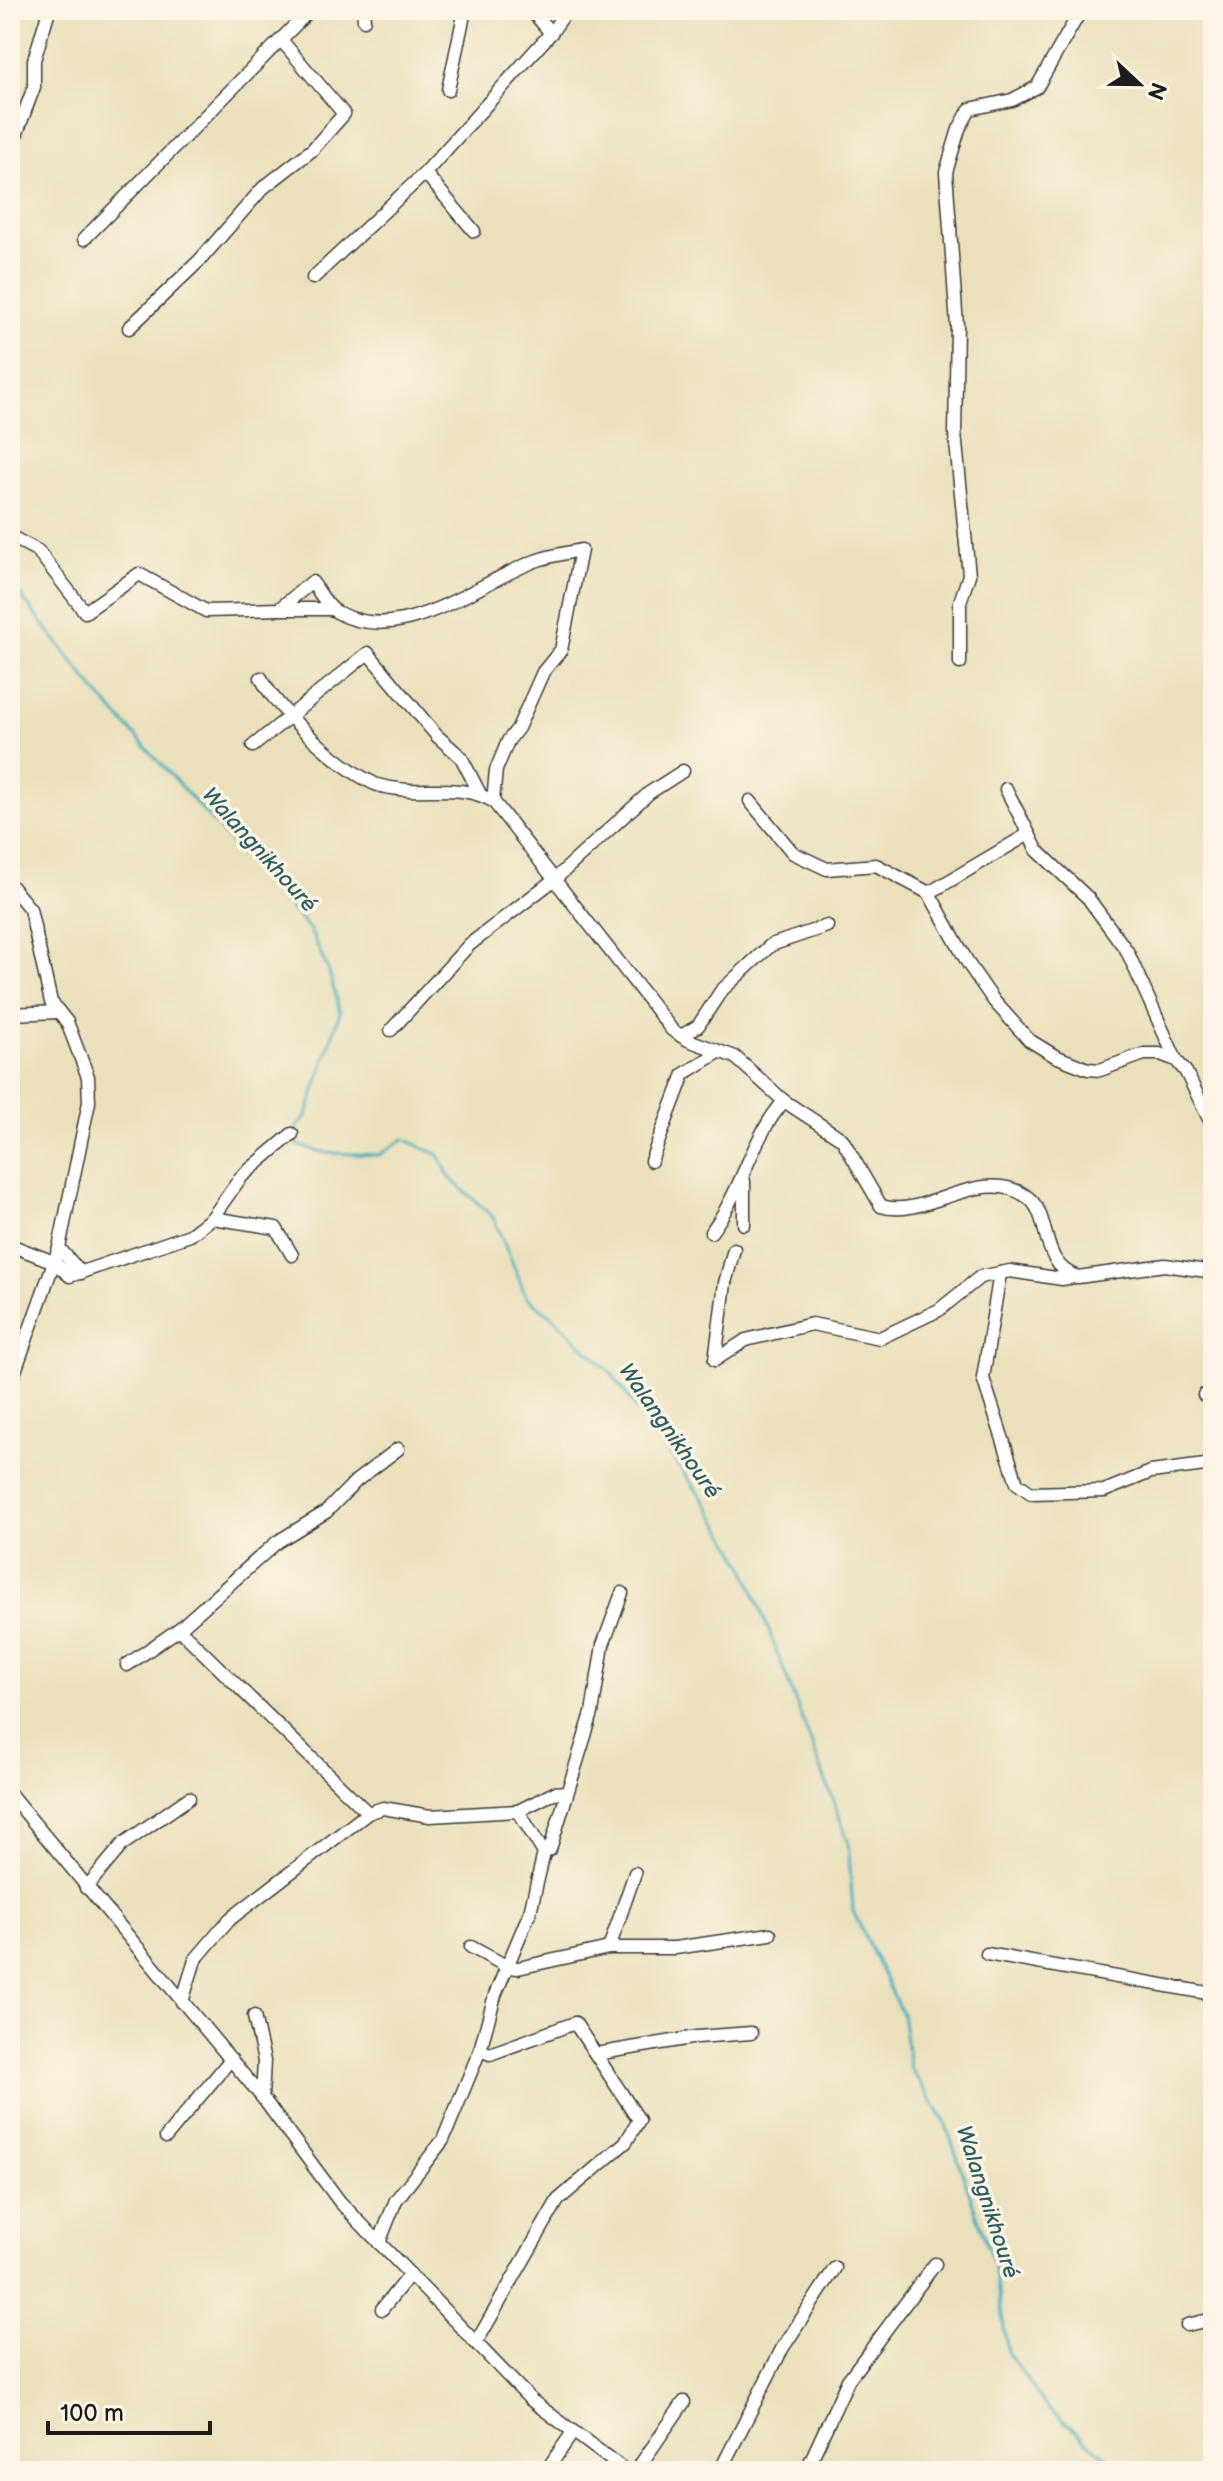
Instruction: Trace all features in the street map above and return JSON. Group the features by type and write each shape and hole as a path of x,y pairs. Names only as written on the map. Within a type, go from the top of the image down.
{"street":[{"path":"10,151 34,87 34,60 49,10"},
{"path":"84,239 310,10"},
{"path":"448,90 465,10"},
{"path":"531,10 551,33"},
{"path":"313,278 425,173 551,33 567,10"},
{"path":"960,663 960,602 969,575 955,433 957,326 946,172 959,129 970,109 1012,100 1037,87 1081,10"},
{"path":"129,328 200,260 263,188 312,150 344,114 282,41"},
{"path":"425,173 474,231"},
{"path":"10,536 38,551 85,612 139,574 206,611 332,609 354,619 384,621 440,608 538,560 581,550 561,650 543,672 518,728 508,741 496,770 493,801"},
{"path":"279,609 312,582 332,609"},
{"path":"253,746 289,714 315,699 368,653 437,736 461,757 480,794"},
{"path":"261,678 272,699 325,748 374,784 408,790 463,789 493,801 672,1030 735,1057 784,1101 842,1139 881,1206 894,1210 956,1192 995,1187 1026,1196 1038,1211 1052,1254 1067,1273 1078,1277"},
{"path":"391,1030 469,945 555,879 649,793 683,771"},
{"path":"1006,789 1037,850 1088,898 1127,951 1176,1060 1186,1072 1213,1127"},
{"path":"750,801 793,853 827,869 876,865 929,893 969,965 994,1001 1029,1040 1055,1056 1088,1069 1100,1070 1144,1054 1160,1054 1176,1060"},
{"path":"929,893 1027,835"},
{"path":"10,885 30,909 51,1002 67,1022 88,1077 89,1102 59,1248 10,1385"},
{"path":"681,1036 698,1026 721,991 771,945 827,926"},
{"path":"10,1014 58,1012"},
{"path":"651,1161 684,1074 719,1052"},
{"path":"711,1232 731,1207 766,1122 784,1101"},
{"path":"10,1245 54,1262 70,1276 190,1235 212,1218 241,1177 292,1134"},
{"path":"744,1173 744,1224"},
{"path":"212,1218 276,1228 283,1233 292,1255"},
{"path":"59,1248 81,1273"},
{"path":"734,1249 725,1283 715,1360 746,1340 812,1324 880,1338 939,1310 980,1277 1010,1271 1062,1279 1165,1265 1213,1272"},
{"path":"1000,1273 983,1378 1017,1483 1031,1493 1104,1491 1151,1472 1213,1464"},
{"path":"127,1665 179,1629 277,1542 326,1512 356,1481 398,1449"},
{"path":"379,2243 396,2200 443,2140 480,2050 495,1995 530,1912 544,1853 550,1849 592,1713 603,1645 622,1593"},
{"path":"179,1629 368,1813"},
{"path":"182,2002 195,1960 230,1919 368,1813 383,1808 430,1816 518,1811 554,1793 566,1792"},
{"path":"10,1794 262,2097 340,2202 531,2400 626,2471"},
{"path":"86,1888 123,1844 189,1798"},
{"path":"518,1811 544,1853"},
{"path":"609,1948 635,1873"},
{"path":"471,1947 508,1967 609,1948 675,1948 770,1934"},
{"path":"987,1954 1213,1994"},
{"path":"254,2016 264,2061 262,2097"},
{"path":"476,2343 558,2200 626,2142 639,2120 575,2023 490,2054 480,2050"},
{"path":"596,2054 683,2039 751,2033"},
{"path":"166,2137 231,2059"},
{"path":"806,2471 848,2380 935,2264"},
{"path":"720,2471 782,2349 835,2268"},
{"path":"382,2309 410,2274"},
{"path":"1187,2325 1213,2319"},
{"path":"636,2471 684,2402"},
{"path":"546,2471 573,2432"}],"waterway":[{"name":"Walangnikhouré","path":"10,582 98,694 310,930 329,972 340,1012 307,1115 293,1132"},
{"name":"Walangnikhouré","path":"295,1139 299,1146 326,1153 379,1155 404,1139 439,1155 450,1178 493,1217 527,1298 551,1315 611,1373 711,1510 744,1565 848,1840 853,1911 902,2014 910,2067 945,2122 994,2265 1008,2353 1048,2409 1124,2471"}]}
